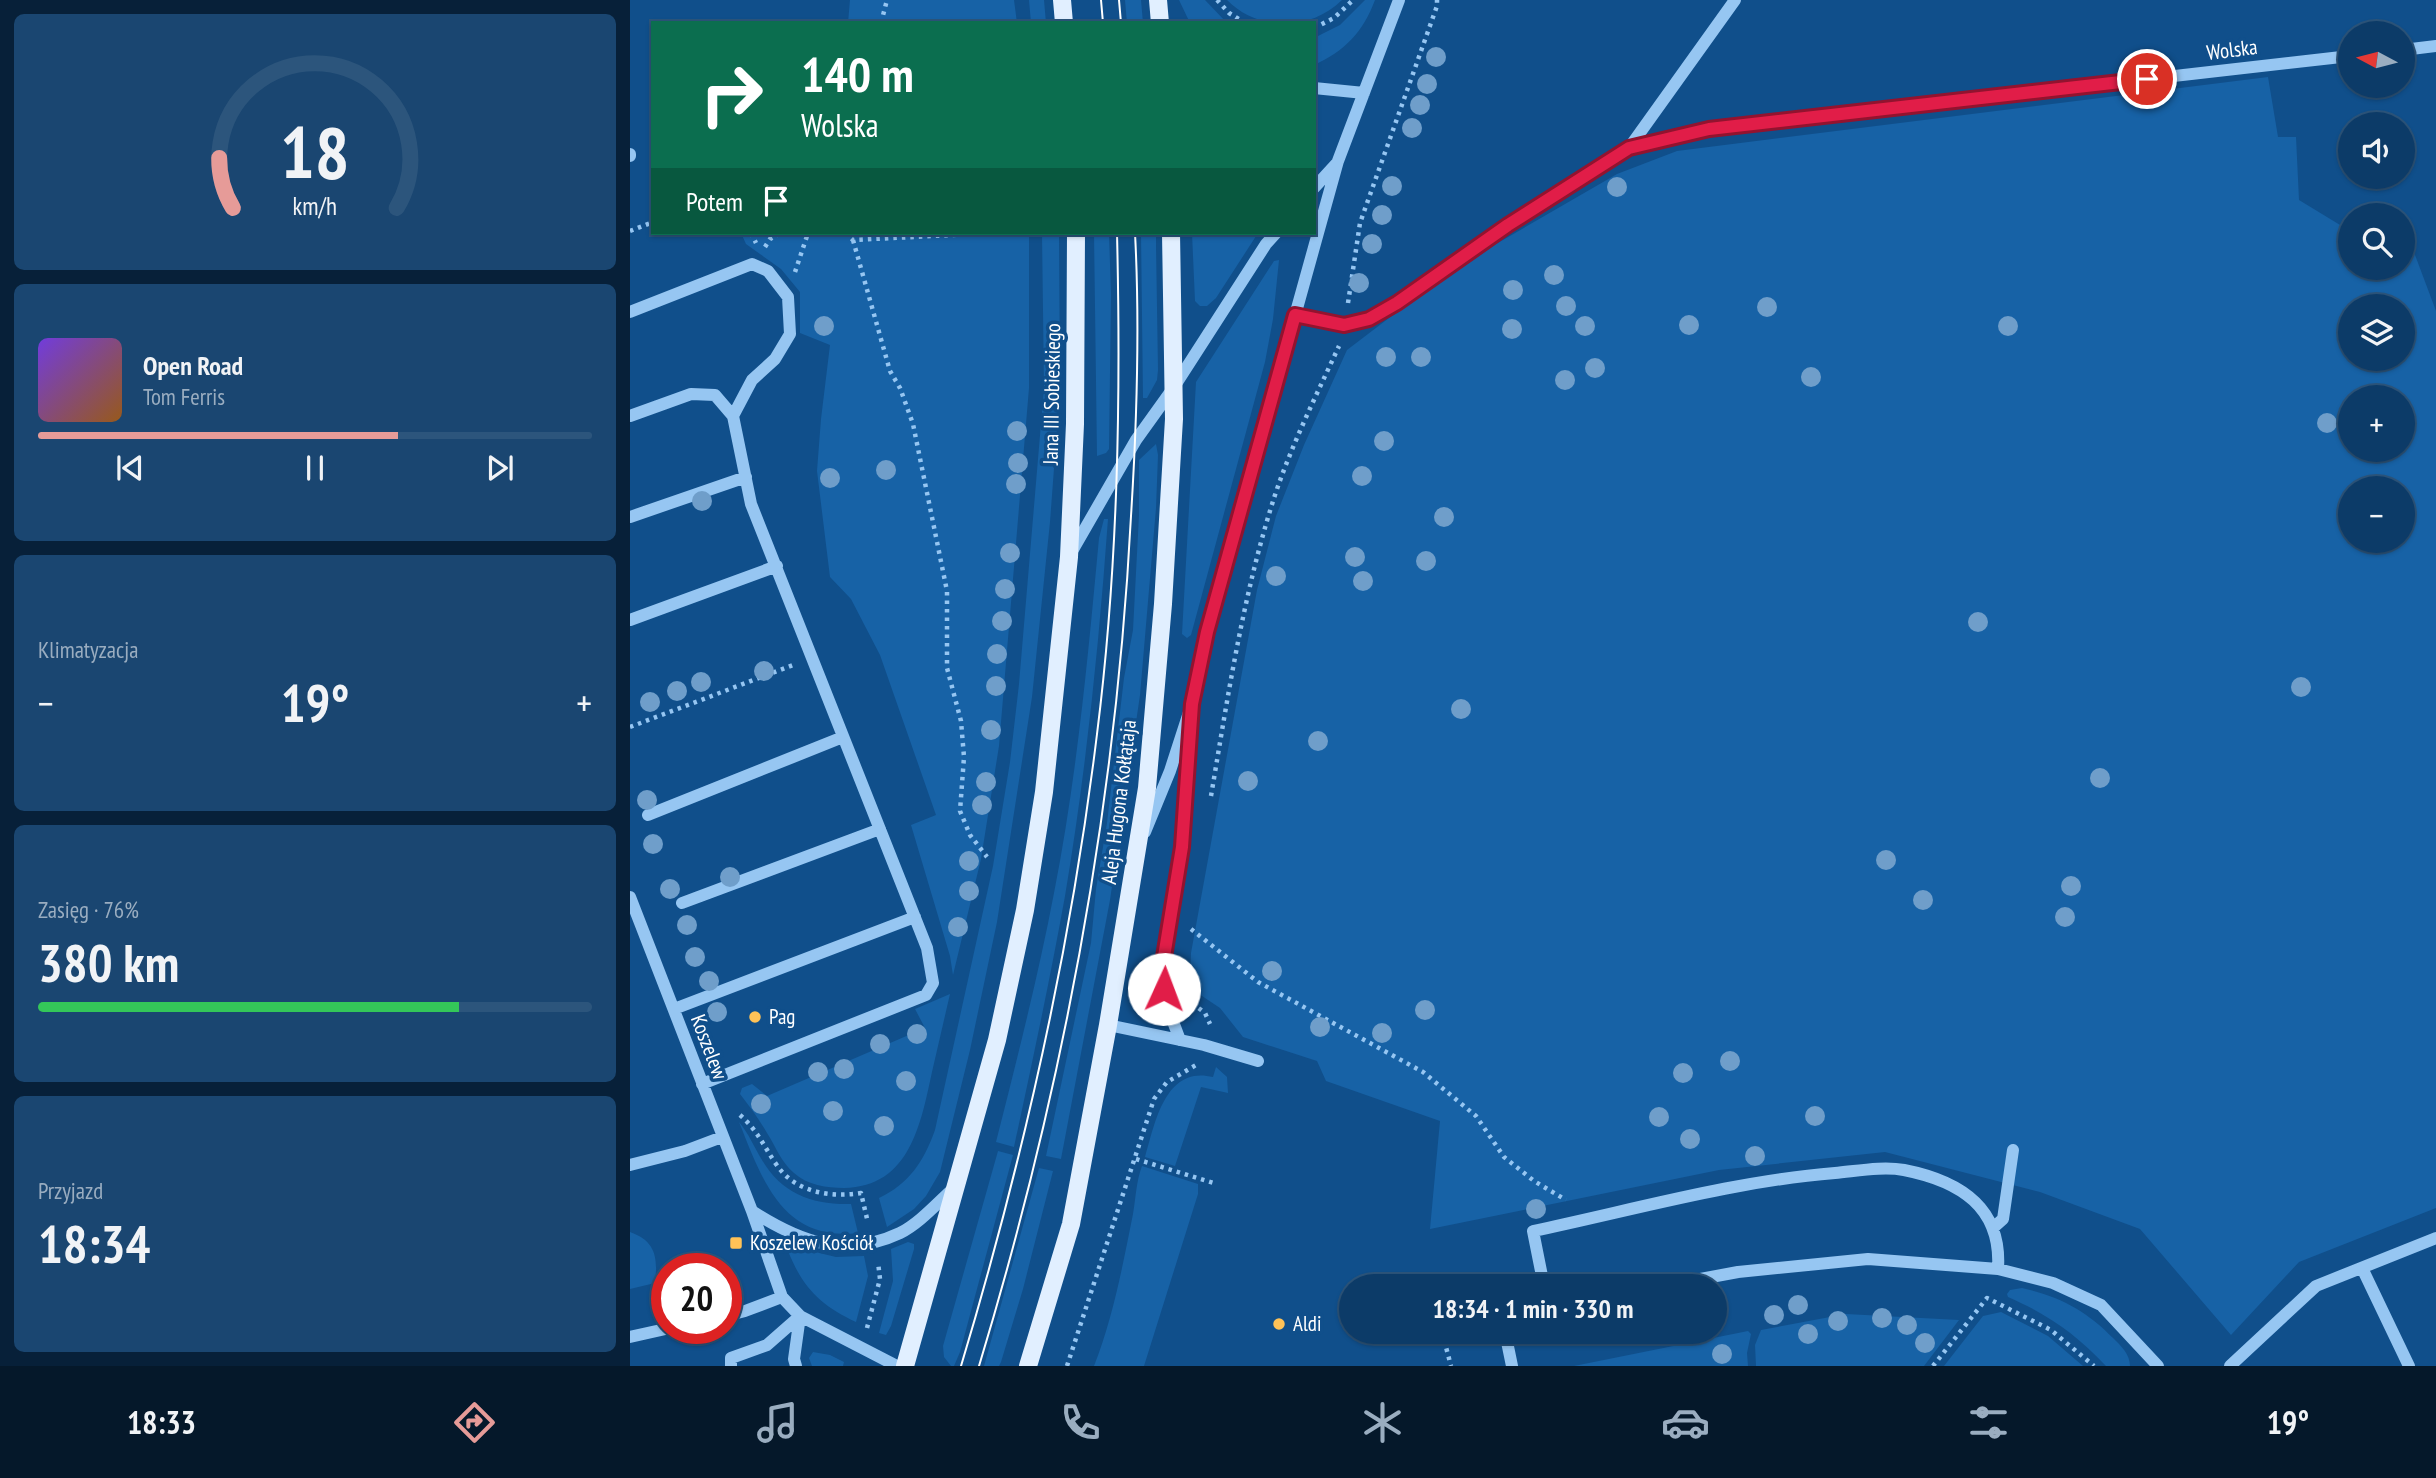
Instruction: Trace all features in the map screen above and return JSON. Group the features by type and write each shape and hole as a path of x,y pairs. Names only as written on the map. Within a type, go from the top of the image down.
{"main road":[{"path":"1062,0 1064,21"},
{"path":"1158,0 1160,21"},
{"name":"Jana III Sobieskiego","path":"1069,557 1075,424 1076,235"},
{"name":"Aleja Hugona Kołłątaja","path":"1028,1366 1071,1224 1108,1025 1147,788 1162,617 1174,387 1171,235"},
{"path":"905,1366 998,1041 1026,910 1044,792 1069,557"}],"street":[{"path":"1137,851 1170,771 1192,704 1207,632 1338,161 1399,0"},
{"path":"1629,148 1735,0"},
{"path":"2415,49 2436,46"},
{"name":"Wolska","path":"1295,315 1344,325 1369,319 1397,303 1508,225 1629,148 1709,129 2338,57"},
{"path":"1316,88 1364,93"},
{"path":"1316,186 1338,161"},
{"path":"1069,557 1136,440 1274,235"},
{"path":"630,312 752,264 768,271 788,298 790,334 775,359 752,380 733,416"},
{"path":"630,416 691,394 715,395 733,416 751,504 927,948 933,983 926,995 702,1084"},
{"path":"630,517 746,477"},
{"path":"630,620 777,566"},
{"path":"1180,1040 1166,1003 1161,975 1182,847 1192,704"},
{"path":"648,815 843,737"},
{"path":"682,903 880,829"},
{"name":"Koszelew","path":"630,897 752,1211 782,1297 800,1316 897,1366"},
{"path":"674,1009 915,917"},
{"path":"1108,1025 1258,1060"},
{"path":"630,1165 685,1152 722,1137"},
{"path":"1994,1227 2003,1219 2013,1150"},
{"path":"1542,1274 1534,1231 1786,1177 1901,1169 1947,1182 1978,1203 1994,1227 1999,1250 1998,1269"},
{"path":"752,1211 781,1230 814,1242 841,1247 873,1242 901,1232 957,1185"},
{"path":"2230,1366 2316,1286 2436,1238"},
{"path":"1727,1274 1868,1259 1998,1269 2053,1283 2101,1305 2158,1366"},
{"path":"2361,1268 2409,1366"},
{"path":"742,1312 782,1297"},
{"path":"731,1366 731,1358 767,1345 800,1316"},
{"path":"796,1366 794,1359 800,1316"},
{"path":"630,1337 651,1332"},
{"path":"1507,1344 1512,1366"}],"path":[{"path":"882,21 887,0"},
{"path":"1217,0 1229,13 1242,21"},
{"path":"1316,27 1334,18 1353,0"},
{"path":"1348,307 1360,223 1437,0"},
{"path":"630,230 651,223"},
{"path":"782,290 793,278 807,235"},
{"path":"847,235 853,240 891,371 914,424 947,591 947,668 961,722 964,757 960,811 970,835 987,857"},
{"path":"853,240 953,235"},
{"path":"1210,798 1249,590 1266,525 1285,468 1341,341"},
{"path":"630,727 813,658"},
{"path":"1186,939 1188,926 1258,982 1423,1072 1476,1116 1504,1157 1534,1181 1595,1218"},
{"path":"1189,999 1209,1018 1210,1026"},
{"path":"1067,1366 1157,1093 1172,1079 1192,1069 1199,1059"},
{"path":"761,1137 777,1166 794,1183 827,1194 860,1193 870,1231"},
{"path":"1136,1159 1217,1184"},
{"path":"867,1327 880,1279 876,1254"},
{"path":"1933,1366 1987,1298 2051,1330 2094,1366"},
{"path":"1445,1344 1451,1366"}],"shaded area":[{"path":"850,0 1014,0 1017,21 848,21"},
{"path":"1029,0 1044,0 1046,21 1031,21"},
{"path":"1125,0 1141,0 1143,21 1127,21"},
{"path":"1179,0 1205,0 1225,21 1189,21"},
{"path":"1227,0 1342,0 1315,18 1304,21 1265,21 1240,10"},
{"path":"1365,0 1375,0 1365,22 1352,39 1316,64 1316,37 1340,25"},
{"path":"2268,77 2278,137 2296,137 2299,200 2338,224 2338,280 2415,280 2415,255 2436,311 2436,1208 2299,1262 2231,1335 2140,1229 2040,1192 1885,1152 1719,1170 1430,1229 1440,1121 1326,1081 1317,1061 1243,1037 1220,1008 1196,992 1190,977 1191,953 1257,590 1276,516 1304,445 1347,350 1496,244 1617,174 1677,151"},
{"path":"742,235 1029,235 1029,388 999,746 981,859 953,975 950,956 911,825 936,815 880,655 851,599 830,577 817,471 830,345 800,333 800,292 781,269 746,244"},
{"path":"1042,235 1059,235 1060,388 1050,522 1032,697 997,922 970,1050 940,1172 926,1196 914,1209 887,1227 879,1198 907,1179 926,1152 935,1130 993,866 1010,762 1019,684 1044,388"},
{"path":"1094,235 1109,235 1109,449 1097,456"},
{"path":"1141,235 1156,235 1158,370 1157,380 1147,398 1143,398"},
{"path":"1192,235 1257,235 1216,298 1207,306 1200,306 1195,301"},
{"path":"1279,260 1265,362 1191,635 1187,638 1182,634 1196,382 1274,261"},
{"path":"1156,444 1156,508 1140,695 1110,900 1061,1159 1046,1156 1091,943 1124,678 1133,630 1139,460"},
{"path":"1104,519 1108,519 1100,613 1079,802 1065,896 1014,1147 996,1142 1034,987 1062,849 1081,716 1099,538"},
{"path":"950,994 923,1112 909,1149 898,1164 884,1177 866,1185 844,1188 818,1185 789,1169 740,1094 742,1088 752,1084 767,1096 925,1028 915,1009"},
{"path":"1216,1067 1227,1077 1228,1093 1201,1087 1175,1166 1145,1157 1158,1114 1173,1088 1184,1080 1197,1076 1213,1077"},
{"path":"739,1122 770,1172 789,1189 811,1199 851,1204 858,1233 832,1233 811,1227 793,1217 767,1185"},
{"path":"998,1151 1013,1155 960,1352 954,1366 951,1366 944,1357 943,1346"},
{"path":"1142,1166 1198,1184 1198,1194 1144,1366 1094,1366 1117,1291"},
{"path":"1039,1168 1053,1171 1023,1289 999,1366 984,1366"},
{"path":"630,1232 645,1240 653,1253 651,1253 651,1284 630,1289"},
{"path":"908,1242 914,1244 914,1249 886,1335 879,1333 893,1281 891,1249"},
{"path":"790,1246 836,1257 864,1256 868,1276 856,1322 832,1309 814,1294 794,1264 788,1251"},
{"path":"2022,1288 2048,1295 2083,1312 2122,1347 2130,1366 2106,1366 2084,1344 2060,1326 2036,1310 2008,1297 2010,1290"},
{"path":"2001,1312 2048,1336 2083,1366 1944,1366 1983,1316"},
{"path":"1846,1314 1959,1320 1924,1366 1756,1366 1755,1345 1761,1330"},
{"path":"1748,1331 1751,1334 1747,1353 1748,1366 1574,1366 1683,1344 1727,1344 1727,1335"},
{"path":"813,1352 830,1355 844,1362 843,1366 812,1366 809,1358"}],"tram line":[{"path":"1101,0 1103,21"},
{"path":"1119,0 1121,21"},
{"path":"961,1366 1005,1210 1042,1053 1074,894 1086,814 1104,672 1114,547 1119,358 1117,235"},
{"path":"979,1366 1009,1262 1060,1052 1081,946 1113,732 1124,624 1135,445 1135,235"}],"place":[{"name":"Pag","path":"755,1017"},
{"name":"Koszelew Kościół","path":"736,1243"},
{"name":"Aldi","path":"1279,1324"}],"route":[{"path":"1164,989 1161,975 1182,847 1192,704 1207,632 1295,315 1344,325 1369,319 1397,303 1508,225 1629,148 1709,129 2147,79"}]}
